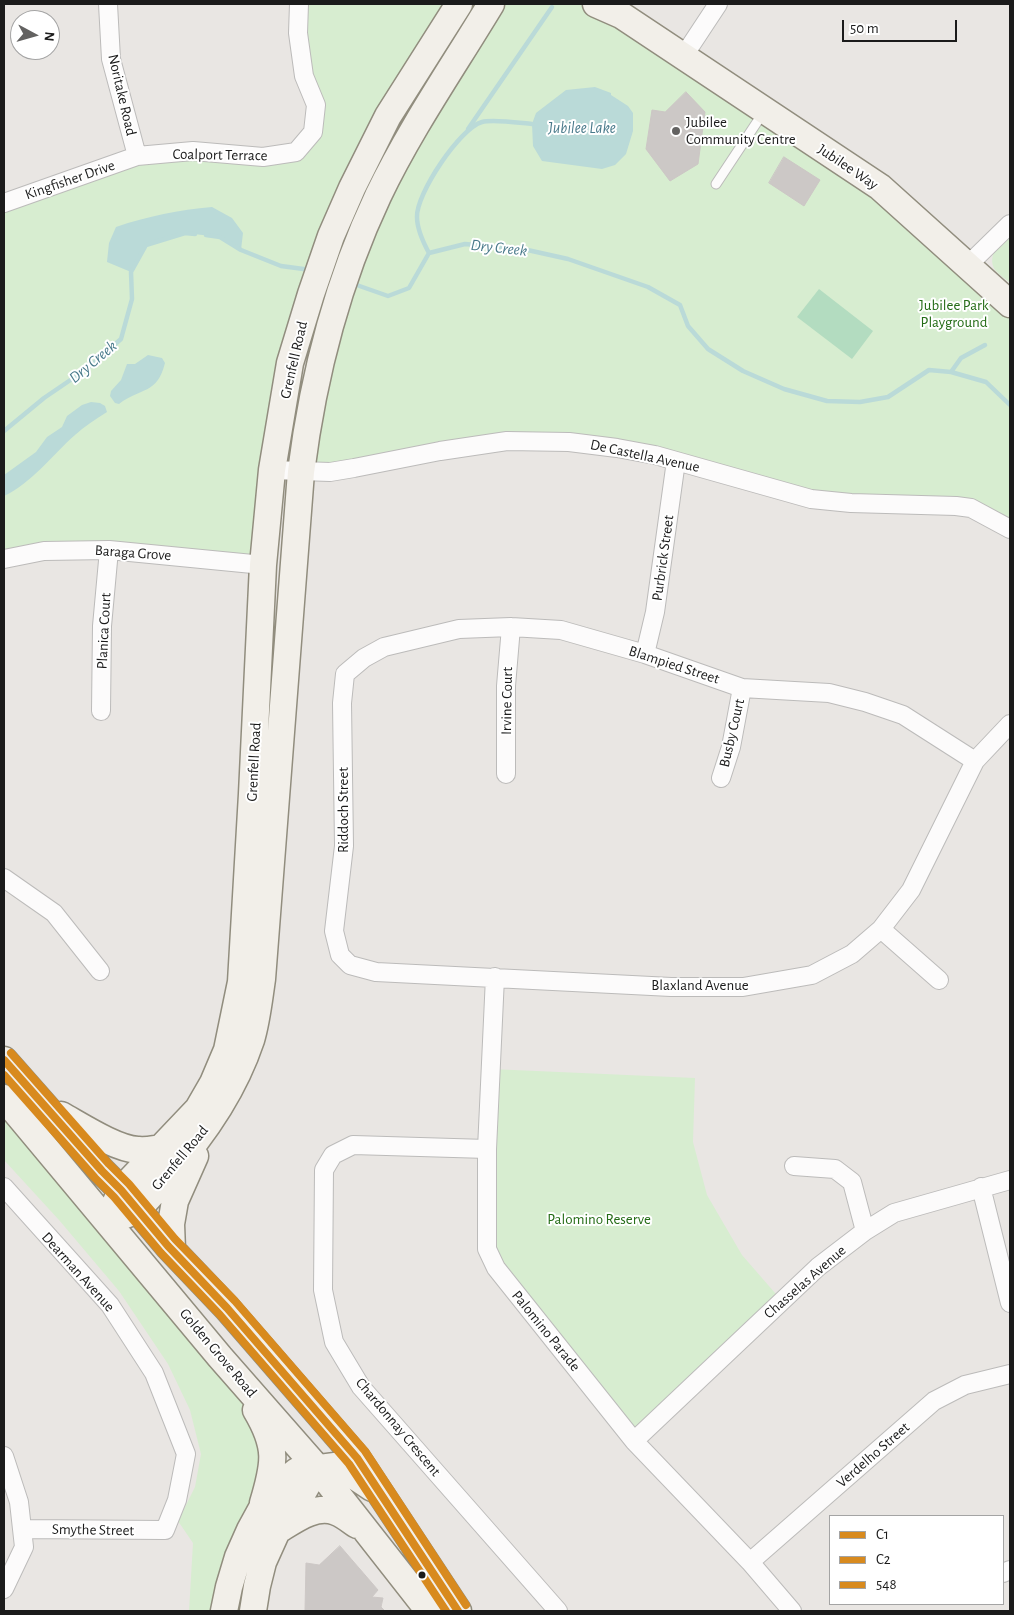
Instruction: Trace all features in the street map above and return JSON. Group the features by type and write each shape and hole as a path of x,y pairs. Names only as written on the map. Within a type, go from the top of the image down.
{"main road":[{"name":"Grenfell Road","path":"129,1200 162,1148 198,1109 213,1083 227,1050 241,982 252,804 263,565 272,470 290,363 311,294 352,188 388,116 459,4"},
{"name":"Grenfell Road","path":"108,1222 129,1200 193,1147 229,1091 251,1038 260,987 301,472 307,422 314,388 337,304 378,196 398,157 491,4"},
{"name":"Jubilee Way","path":"596,4 617,9 683,57 880,187 1010,304"},
{"path":"4,1060 172,1250 226,1308 357,1458 458,1611"},
{"name":"Golden Grove Road","path":"4,1098 235,1374 317,1468 429,1611"},
{"path":"47,1108 117,1145 139,1150 162,1148"},
{"path":"172,1250 171,1224 175,1201 212,1120"},
{"path":"255,1609 257,1586 263,1562 277,1531 298,1501 317,1468 317,1456 308,1422 301,1406 261,1348"},
{"path":"224,1611 238,1557 262,1508 271,1478 273,1453 265,1426 235,1374"},
{"path":"262,1508 287,1479 297,1471 317,1468 334,1466 348,1472 379,1492"},
{"path":"277,1531 309,1513 320,1510 337,1512 366,1530"}],"street":[{"name":"Noritake Road","path":"108,4 111,59 137,156"},
{"name":"Coalport Terrace","path":"137,156 193,151 263,157 296,152 313,132 316,105 304,76 298,33 299,4"},
{"path":"683,57 718,4"},
{"name":"Kingfisher Drive","path":"4,203 137,156"},
{"path":"967,266 1010,224"},
{"name":"De Castella Avenue","path":"272,470 330,472 440,451 507,441 569,442 618,448 676,461 811,499 851,503 971,508 1010,529"},
{"name":"Purbrick Street","path":"645,654 655,612 676,461"},
{"name":"Baraga Grove","path":"4,558 44,551 109,550 263,565"},
{"name":"Planica Court","path":"101,711 102,626 109,550"},
{"name":"Blampied Street","path":"364,658 384,647 458,629 510,627 561,630 645,654 742,688 829,693 865,702 903,715 975,761"},
{"name":"Irvine Court","path":"506,774 506,686 510,627"},
{"name":"Riddoch Street","path":"350,965 340,955 334,931 344,846 342,703 346,674 364,658"},
{"name":"Busby Court","path":"722,778 731,747 742,688"},
{"name":"Blaxland Avenue","path":"350,965 376,972 671,987 743,987 812,975 852,954 881,929 911,890 975,761 1010,724"},
{"path":"4,878 54,913 100,971"},
{"path":"881,929 939,980"},
{"name":"Palomino Parade","path":"495,977 487,1149 487,1249 496,1268 634,1441 750,1562 792,1611"},
{"name":"Chardonnay Crescent","path":"487,1149 353,1145 333,1155 324,1170 323,1290 334,1342 361,1387 558,1611"},
{"path":"794,1166 835,1169 852,1182 865,1231"},
{"name":"Chasselas Avenue","path":"634,1441 818,1267 865,1231 894,1213 1010,1180"},
{"name":"Dearman Avenue","path":"4,1187 110,1305 154,1373 186,1454 177,1500 165,1530"},
{"path":"981,1187 1010,1303"},
{"name":"Verdelho Street","path":"750,1562 934,1401 965,1385 1010,1374"},
{"path":"4,1456 20,1502 24,1547 4,1589"},
{"name":"Smythe Street","path":"22,1529 165,1530"}],"lane":[{"path":"716,184 765,110"}],"green space":[{"path":"299,4 459,4 434,44 304,314 263,565 109,550 4,559 4,203 137,156 296,152 313,132"},
{"name":"Jubilee Park Playground","path":"491,4 601,4 880,187 1010,303 1010,529 971,508 843,502 685,463 507,441 301,472 354,253"},
{"path":"1010,232 1010,283 995,270 992,259 996,249"},
{"path":"819,289 873,331 852,359 797,317"},
{"name":"Palomino Reserve","path":"491,1069 695,1078 693,1142 707,1195 742,1255 782,1301 634,1441 496,1268"},
{"path":"4,1112 249,1404 271,1464 214,1611 189,1611 193,1543 178,1521 195,1487 201,1454 190,1410 168,1364 119,1291 59,1220 4,1160"}],"water":[{"name":"Jubilee Lake","path":"595,87 611,93 611,95 628,106 633,113 633,131 626,154 615,165 602,169 542,161 533,146 532,124 536,113 566,90"},
{"path":"212,207 232,218 243,233 241,250 220,237 185,233 146,245 131,272 107,262 109,243 116,227 164,214"},
{"path":"148,355 162,358 165,363 158,381 153,386 119,404 115,403 110,396 111,391 121,380 127,364 135,364"},
{"path":"91,402 100,403 105,406 107,412 66,443 24,484 4,496 4,475 36,452 47,437 62,427 67,416 82,405"}],"building":[{"name":"Jubilee Community Centre","path":"686,92 705,112 698,164 670,181 646,149 652,110 665,112"},
{"path":"784,157 820,180 804,206 769,183"},
{"path":"340,1546 378,1590 372,1597 383,1598 381,1607 385,1611 305,1611 306,1563 319,1565"}],"waterway":[{"path":"468,129 552,7"},
{"path":"429,253 418,226 419,207 431,178 462,136 473,127 487,121 532,124"},
{"name":"Dry Creek","path":"4,431 44,398 88,368 121,339 132,299 131,272 146,245 185,233 195,234"},
{"name":"Dry Creek","path":"206,235 220,237 241,250 281,266 311,270"},
{"name":"Dry Creek","path":"351,283 388,296 409,288 429,253 465,244 523,249 568,259 648,287 680,305 688,326 708,349 743,371 784,389 827,401 860,402 888,397 929,370 951,372 986,382 1010,405"},
{"path":"951,372 961,358 985,345"}],"transit line":[{"name":"548","path":"11,1053 129,1184 175,1239 235,1301 365,1451 466,1605"},
{"name":"C1","path":"4,1060 121,1190 168,1246 227,1308 357,1458 458,1611"},
{"name":"C2","path":"4,1075 114,1197 161,1253 220,1315 349,1464 446,1611"}],"place":[{"name":"Jubilee Community Centre","path":"676,131"}]}
